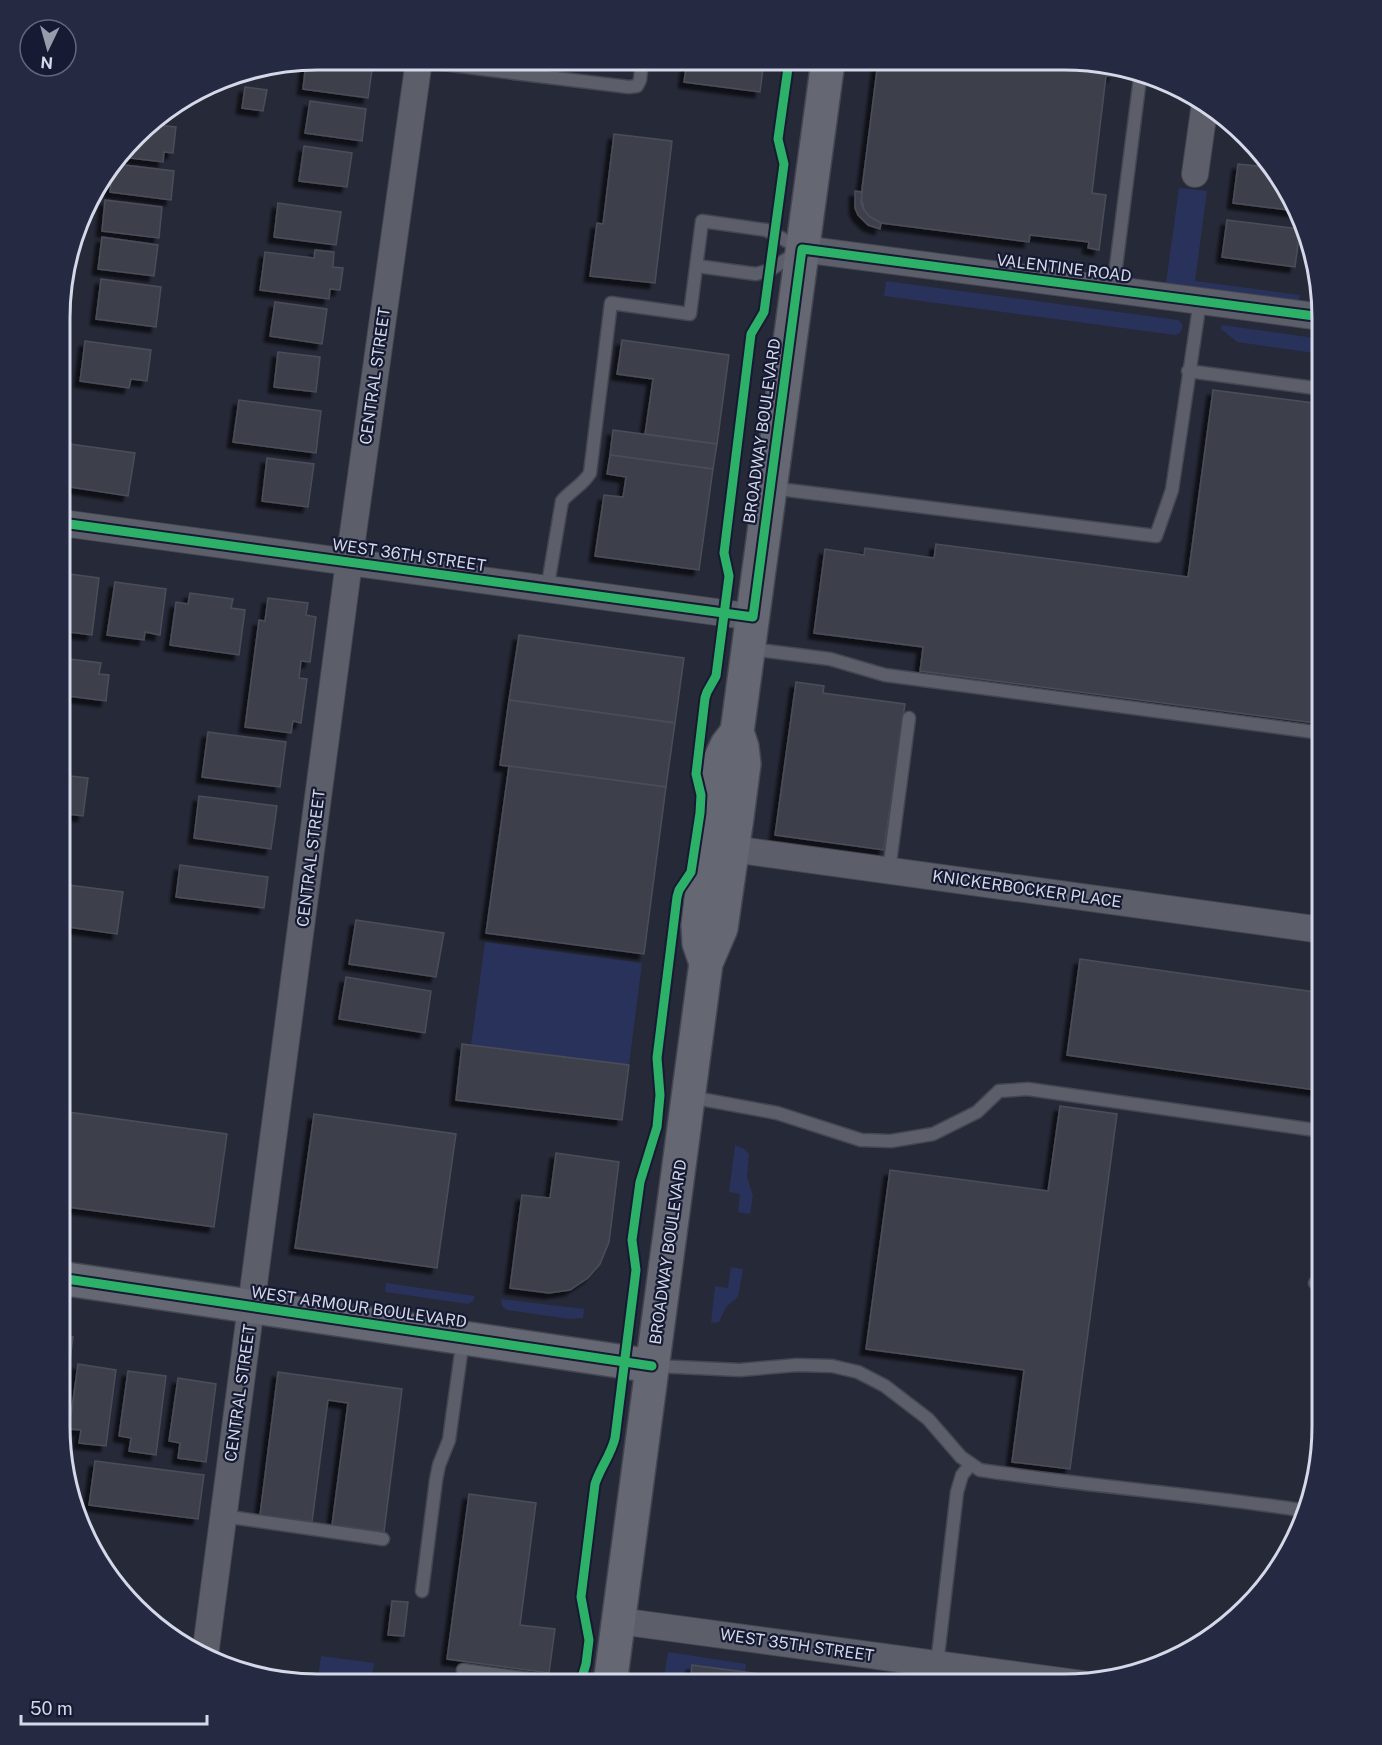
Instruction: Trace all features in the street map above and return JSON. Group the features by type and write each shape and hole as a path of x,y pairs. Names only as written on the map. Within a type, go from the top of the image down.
{"main road":[{"name":"BROADWAY BOULEVARD","path":"611,1674 706,963 721,928 744,764 737,732 827,70"},
{"name":"BROADWAY BOULEVARD","path":"706,963 699,943 698,925 716,783 719,762 727,745 737,732"},
{"name":"WEST ARMOUR BOULEVARD","path":"70,1279 652,1366"}],"street":[{"name":"CENTRAL STREET","path":"206,1647 349,562 418,70"},
{"path":"1195,174 1203,114"},
{"name":"VALENTINE ROAD","path":"802,249 1312,316"},
{"name":"WEST 36TH STREET","path":"70,524 547,590 750,633"},
{"name":"KNICKERBOCKER PLACE","path":"732,849 1312,929"},
{"name":"WEST 35TH STREET","path":"619,1621 1010,1674"}],"lane":[{"path":"532,70 629,87 637,86 641,70"},
{"path":"1113,290 1139,83"},
{"path":"547,590 562,501 585,481 590,473 611,303 690,314 702,221 766,230 802,249 770,270 756,274 697,266"},
{"path":"770,488 1156,536 1172,490 1200,302"},
{"path":"1188,371 1312,388"},
{"path":"750,633 885,675 1312,732"},
{"path":"889,870 909,718"},
{"path":"688,1097 777,1113 861,1140 891,1142 933,1134 977,1112 999,1091 1028,1089 1312,1130"},
{"path":"422,1591 436,1480 449,1440 463,1338"},
{"path":"652,1366 740,1370 797,1365 832,1366 858,1372 885,1386 928,1419 961,1457 980,1470 1297,1509"},
{"path":"937,1664 957,1492 962,1475 971,1464"},
{"path":"223,1516 383,1539"},
{"path":"463,1670 493,1674"}],"shaded area":[{"path":"1179,188 1207,191 1195,281 1300,295 1299,301 1166,283"},
{"path":"886,281 1178,320 1183,325 1180,333 1175,335 884,296"},
{"path":"1222,325 1312,338 1312,353 1237,342 1221,329"},
{"path":"485,942 642,963 629,1065 471,1045"},
{"path":"735,1145 749,1154 747,1177 753,1196 750,1214 738,1212 740,1194 729,1192"},
{"path":"731,1267 743,1269 738,1297 726,1307 719,1322 711,1323 715,1286 728,1288"},
{"path":"386,1283 475,1296 468,1304 385,1292"},
{"path":"501,1299 584,1309 583,1318 570,1319 507,1310 502,1306"},
{"path":"668,1652 746,1664 745,1672 693,1665 692,1674 665,1674"},
{"path":"321,1656 374,1663 372,1674 318,1674"}],"building":[{"path":"372,70 368,98 303,89 305,71"},
{"path":"686,70 763,70 760,92 684,82"},
{"path":"877,70 1063,70 1113,75 1106,76 1092,193 1106,195 1099,250 1088,248 1089,242 1030,235 1029,242 881,223 870,217 864,210 861,197"},
{"path":"245,87 267,90 263,111 242,108"},
{"path":"310,101 366,109 362,141 305,133"},
{"path":"163,126 176,127 173,153 164,152 163,162 130,158"},
{"path":"614,134 672,141 655,283 590,276 597,223 603,224"},
{"path":"304,146 352,153 347,187 299,181"},
{"path":"1238,164 1259,166 1286,210 1233,203"},
{"path":"124,165 174,171 171,200 110,192 111,183"},
{"path":"855,191 862,192 861,203 864,210 870,217 881,223 880,229 868,225 858,215 855,208"},
{"path":"105,200 162,207 159,238 102,231"},
{"path":"278,203 341,212 336,245 274,237"},
{"path":"1227,220 1294,228 1298,240 1295,267 1222,257"},
{"path":"102,237 158,245 154,276 98,269"},
{"path":"315,250 334,252 333,267 343,268 340,290 330,289 329,299 260,290 265,252 314,258"},
{"path":"101,279 161,287 156,327 96,319"},
{"path":"275,302 327,309 322,344 270,336"},
{"path":"622,340 729,355 717,444 645,434 653,379 617,374"},
{"path":"85,341 151,350 147,381 131,379 129,388 80,381"},
{"path":"278,352 320,357 316,392 274,387"},
{"path":"1213,390 1312,403 1312,723 920,671 923,647 814,633 825,549 864,555 865,548 934,558 936,544 1188,577"},
{"path":"239,400 321,411 316,453 233,442"},
{"path":"613,430 717,444 713,469 610,455"},
{"path":"70,444 135,453 128,496 70,487"},
{"path":"610,455 713,469 699,570 595,556 604,495 623,497 626,477 607,474"},
{"path":"267,458 314,464 308,507 262,501"},
{"path":"70,574 99,578 92,635 70,632"},
{"path":"115,582 166,589 160,635 145,632 144,640 107,635"},
{"path":"190,593 233,599 231,608 245,610 239,655 170,645 176,602 188,604"},
{"path":"268,598 308,603 306,615 316,617 310,662 301,661 299,678 307,679 301,723 293,721 291,733 245,727 259,620 265,621"},
{"path":"519,635 684,658 675,723 509,700"},
{"path":"70,659 101,663 99,674 109,675 106,701 70,696"},
{"path":"796,682 824,686 823,693 905,704 884,850 775,835"},
{"path":"509,700 675,723 666,787 500,765"},
{"path":"208,732 286,742 280,787 202,777"},
{"path":"509,766 666,787 644,954 486,933"},
{"path":"70,776 88,778 83,816 70,814"},
{"path":"199,796 277,806 271,849 194,838"},
{"path":"180,865 268,877 264,908 176,897"},
{"path":"70,885 123,892 117,934 70,927"},
{"path":"356,920 444,933 436,977 349,964"},
{"path":"1080,959 1312,992 1312,1090 1067,1055"},
{"path":"346,977 431,991 425,1033 339,1019"},
{"path":"462,1044 629,1065 622,1120 456,1100"},
{"path":"1060,1106 1117,1114 1070,1469 1012,1462 1024,1370 866,1349 890,1170 1048,1191"},
{"path":"70,1112 227,1134 214,1227 70,1207"},
{"path":"314,1114 456,1134 437,1268 295,1248"},
{"path":"556,1153 619,1162 609,1242 600,1264 588,1278 570,1290 549,1293 510,1288 522,1195 550,1198"},
{"path":"70,1337 73,1337 70,1361"},
{"path":"78,1364 116,1370 106,1446 79,1443 81,1430 70,1429"},
{"path":"128,1371 166,1376 156,1455 129,1451 131,1438 119,1436"},
{"path":"278,1372 402,1389 384,1532 332,1525 348,1403 328,1400 312,1522 260,1515"},
{"path":"178,1378 216,1384 206,1462 178,1458 180,1443 169,1441"},
{"path":"95,1461 204,1475 198,1519 89,1505"},
{"path":"469,1494 536,1503 520,1625 555,1629 549,1673 447,1659"},
{"path":"392,1601 408,1602 404,1636 388,1635"},
{"path":"692,1665 761,1674 691,1674"}],"cycle path":[{"path":"583,1674 589,1640 581,1597 595,1484 615,1438 636,1270 632,1240 640,1182 657,1127 660,1095 657,1058 677,897 691,872 700,813 701,795 696,774 705,698 716,676 729,576 724,553 751,334 764,312 784,164 778,139 788,70"},
{"path":"70,524 753,617 802,249 1312,316"},
{"path":"70,1279 652,1366"}]}
